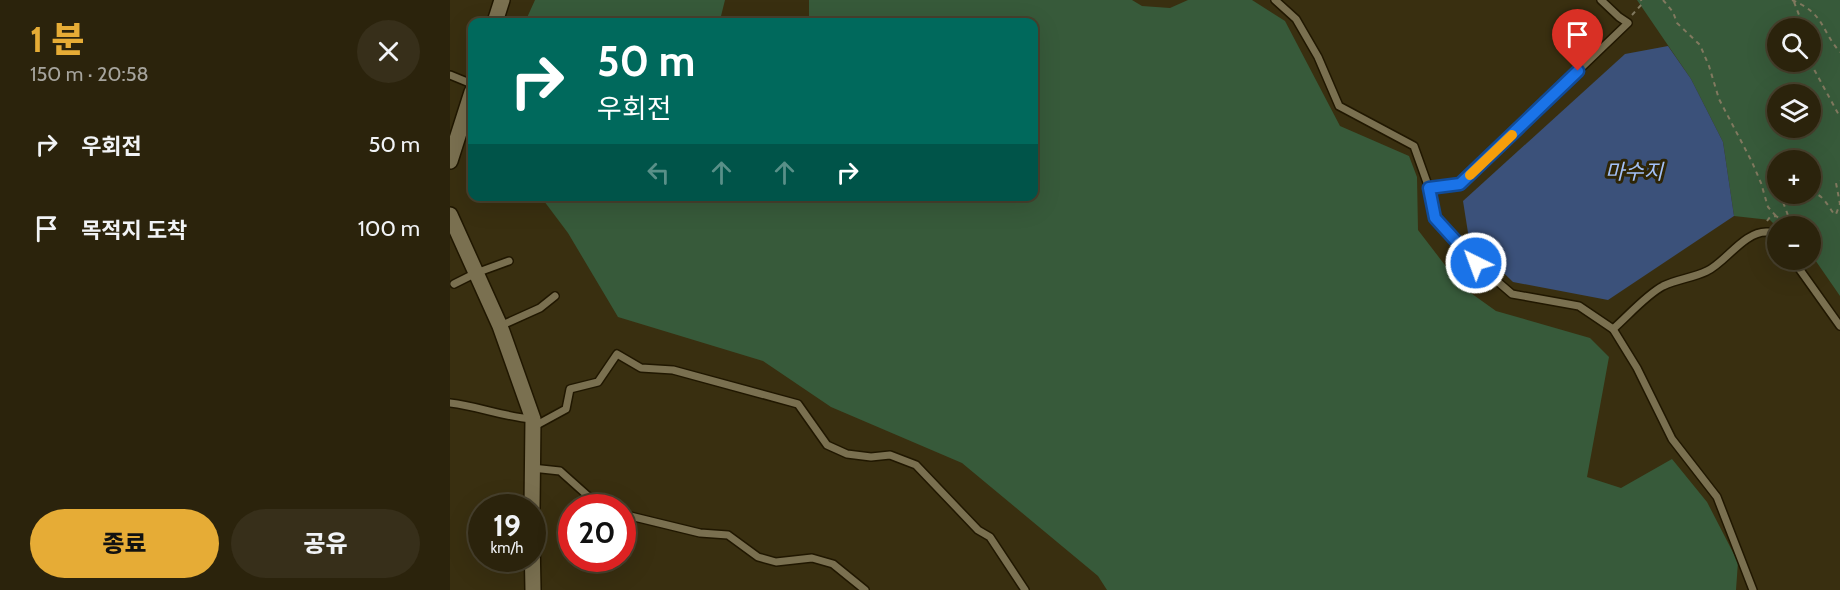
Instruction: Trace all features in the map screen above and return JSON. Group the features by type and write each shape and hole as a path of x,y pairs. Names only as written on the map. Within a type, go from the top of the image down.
{"street":[{"path":"496,18 502,0"},
{"path":"450,161 468,105"},
{"path":"450,215 500,326 533,423 530,494"},
{"path":"533,572 533,590"}],"lane":[{"path":"1275,0 1296,19 1318,57 1339,106 1414,146 1429,188 1435,218 1476,263 1512,294 1579,306 1613,328 1637,368 1672,440 1717,497 1753,590"},
{"path":"1429,188 1460,184 1628,23 1601,0"},
{"path":"450,75 468,82"},
{"path":"1613,328 1661,287 1708,271 1736,247 1762,232 1767,232"},
{"path":"454,284 509,261"},
{"path":"1800,270 1840,326"},
{"path":"500,326 540,308 555,296"},
{"path":"450,403 533,423 566,409 570,389 598,382 617,354 641,368 673,370 798,404 827,445 847,454 871,457 890,455 916,465 978,530 990,537 1025,590"},
{"path":"532,468 560,471 586,494"},
{"path":"636,517 700,533 728,535 758,557 776,562 812,558 833,564 865,590"}],"path":[{"path":"1663,0 1673,12 1677,23 1700,45 1719,99 1752,162 1768,207 1776,216"},
{"path":"1792,0 1796,5 1799,18"},
{"path":"1792,0 1806,6 1821,20 1840,52"},
{"path":"1629,20 1641,2"},
{"path":"1815,72 1840,117"},
{"path":"1821,197 1834,214 1836,213 1840,204 1836,183 1840,181"},
{"path":"1762,232 1763,225 1767,220"}],"green space":[{"path":"535,0 725,0 722,18 527,18"},
{"path":"809,0 1132,0 1142,6 1170,8 1188,0 1252,0 1285,21 1340,126 1409,156 1417,177 1418,230 1461,286 1496,311 1590,338 1609,357 1587,477 1621,488 1672,459 1707,502 1738,562 1736,590 1107,590 1098,576 962,463 831,407 763,361 618,317 568,233 544,201 1038,201 1038,18 809,18"},
{"path":"1637,0 1840,0 1840,296 1821,268 1821,216 1767,216 1767,220 1734,216 1723,142 1691,79"}],"water":[{"name":"마수지","path":"1668,46 1691,79 1723,142 1734,216 1608,300 1513,282 1469,239 1463,201 1625,54"}],"slow traffic":[{"path":"1470,175 1512,135"}],"route":[{"path":"1476,263 1435,218 1429,188 1460,184 1578,71"}]}
